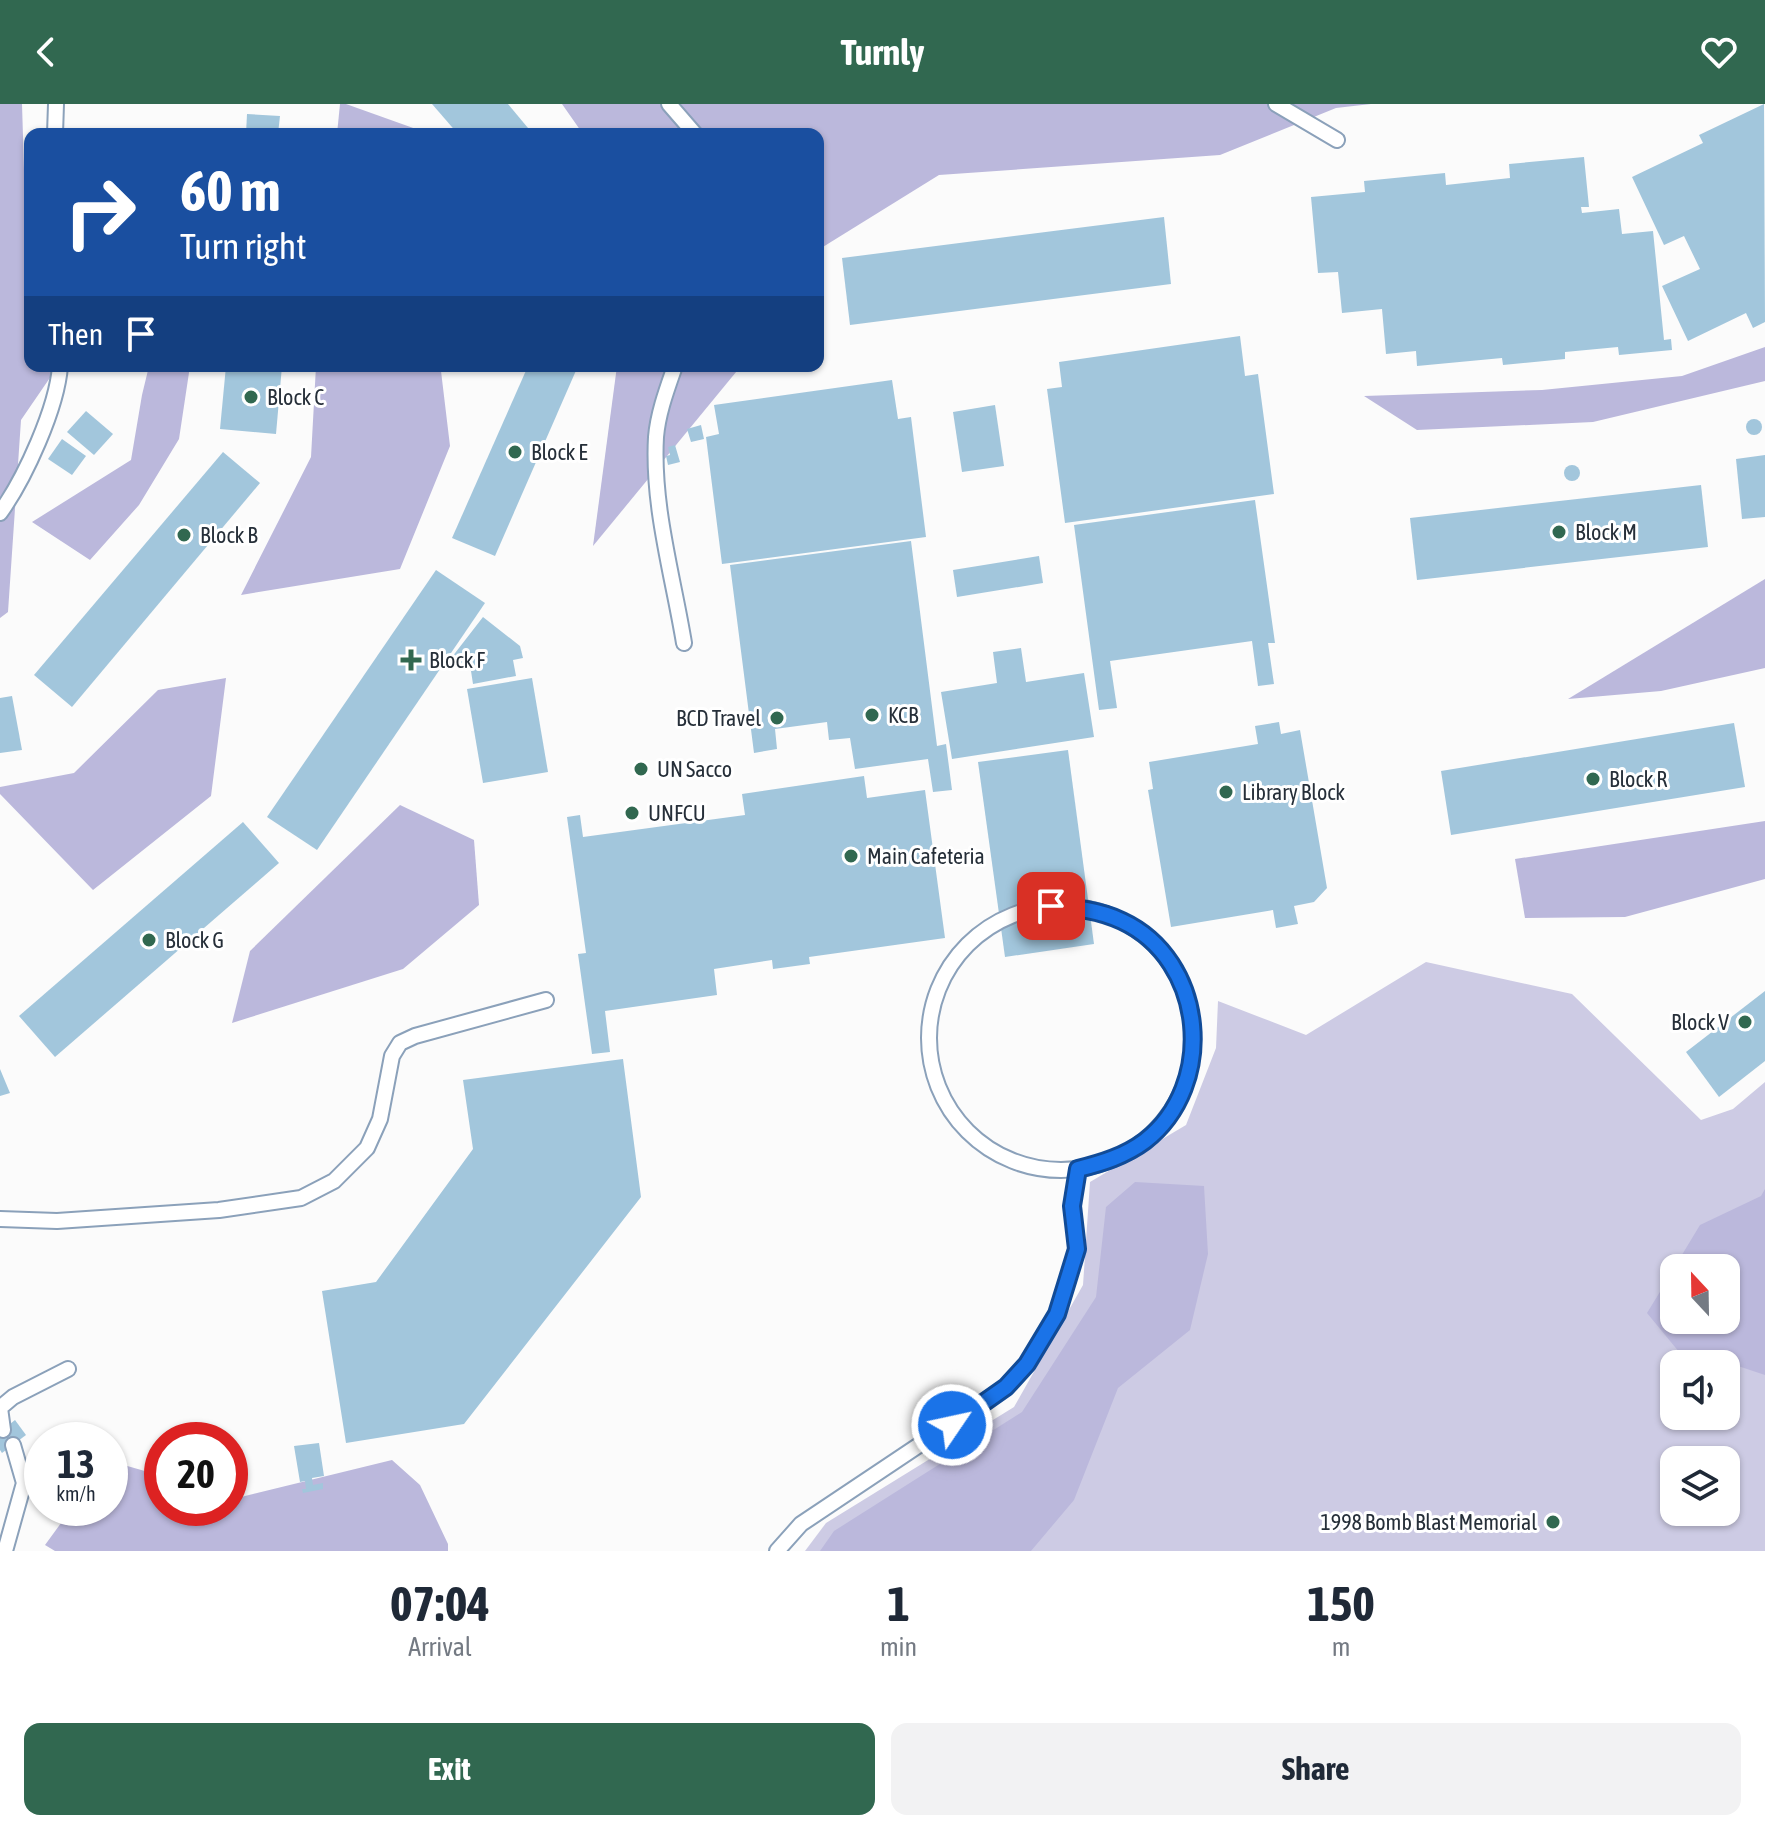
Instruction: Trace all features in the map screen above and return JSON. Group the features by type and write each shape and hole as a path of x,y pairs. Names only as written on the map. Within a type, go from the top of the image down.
{"lane":[{"path":"55,128 56,104"},
{"path":"669,104 690,128"},
{"path":"1276,104 1337,140"},
{"path":"0,513 24,473 59,388 60,372"},
{"path":"673,372 656,436 659,503 684,643"},
{"path":"1051,906 1088,909 1124,921 1154,944 1177,973 1191,1008 1192,1056 1187,1080 1171,1113 1145,1141 1114,1160 1078,1169 1048,1170 1018,1164 990,1151 958,1122 937,1086 931,1064 933,1004 950,967 977,937 1011,916 1051,906"},
{"path":"0,1219 57,1221 219,1210 301,1198 334,1181 367,1148 380,1119 392,1056 400,1043 415,1036 546,1000"},
{"path":"777,1551 801,1524 1006,1387 1027,1364 1057,1314 1077,1249 1072,1206 1078,1169"},
{"path":"3,1430 0,1408 13,1397 68,1369"},
{"path":"5,1551 24,1483 13,1445"}],"shaded area":[{"path":"0,104 22,104 24,372 54,372 21,420 8,612 0,618"},
{"path":"340,104 346,104 413,128 338,128"},
{"path":"562,104 1371,104 1336,108 1220,155 939,175 824,246 824,128 579,128"},
{"path":"1765,347 1765,381 1593,422 1417,430 1364,396 1542,390 1682,376"},
{"path":"148,372 189,372 179,439 139,505 90,560 32,522 131,460"},
{"path":"316,372 441,372 450,446 400,569 241,595 311,457"},
{"path":"616,372 736,372 593,546"},
{"path":"1765,579 1765,668 1661,691 1568,699"},
{"path":"226,678 211,796 93,890 0,794 0,787 74,773 158,690"},
{"path":"400,805 474,840 479,905 403,969 232,1023 250,951"},
{"path":"1765,821 1765,879 1625,917 1525,918 1515,859"},
{"path":"1426,962 1572,994 1701,1120 1733,1109 1765,1082 1765,1551 805,1551 826,1523 1014,1407 1083,1285 1090,1182 1186,1125 1216,1048 1218,1001 1306,1035"},
{"path":"1135,1182 1204,1186 1208,1254 1190,1330 1118,1388 1074,1500 1031,1551 820,1551 834,1531 1022,1412 1096,1297 1106,1207"},
{"path":"1765,1189 1765,1375 1740,1367 1740,1350 1677,1350 1664,1334 1740,1334 1740,1254 1682,1254 1700,1225 1761,1196"},
{"path":"1660,1292 1660,1329 1647,1313"},
{"path":"392,1460 420,1485 448,1544 448,1551 55,1551 45,1545 59,1526 128,1526 128,1466 144,1471 144,1526 248,1526 248,1495"}],"building":[{"path":"432,104 508,104 528,128 453,128"},
{"path":"1764,104 1765,322 1753,328 1746,313 1688,341 1662,286 1700,269 1684,236 1664,245 1632,177 1703,143 1699,135"},
{"path":"247,114 280,116 279,128 246,128"},
{"path":"1584,157 1589,207 1581,207 1582,213 1619,209 1622,234 1653,231 1664,340 1671,339 1672,350 1619,355 1618,347 1565,352 1565,359 1503,365 1502,358 1417,366 1416,351 1386,354 1382,309 1342,313 1338,272 1318,273 1311,197 1365,192 1364,181 1445,173 1446,185 1510,178 1509,164"},
{"path":"1164,217 1171,284 850,325 842,258"},
{"path":"1240,336 1245,376 1258,374 1274,494 1065,523 1047,389 1062,387 1059,362"},
{"name":"Block C","path":"225,372 281,372 276,434 220,429"},
{"name":"Block E","path":"525,372 575,372 495,556 452,538"},
{"path":"892,380 898,419 911,417 926,537 722,564 706,437 719,434 714,405"},
{"path":"995,405 1004,466 962,472 953,412"},
{"path":"86,411 113,434 94,455 67,432"},
{"path":"1751,419 1757,419 1762,427 1760,433 1751,435 1746,430 1746,424"},
{"path":"701,425 704,439 691,442 687,429"},
{"path":"62,439 86,456 72,475 48,459"},
{"path":"675,445 680,462 668,465 668,447"},
{"name":"Block B","path":"223,452 260,483 72,707 34,675"},
{"path":"1765,455 1765,517 1742,519 1736,459"},
{"path":"1569,465 1575,465 1580,473 1578,479 1569,481 1564,476 1564,470"},
{"name":"Block M","path":"1701,485 1708,547 1417,580 1410,518"},
{"path":"1255,500 1275,643 1268,643 1274,684 1258,686 1252,641 1110,661 1117,708 1099,710 1074,525"},
{"path":"911,541 937,746 946,744 952,790 933,792 928,759 855,769 850,738 829,740 827,722 775,729 777,749 754,753 730,565"},
{"path":"1039,556 1043,583 957,597 953,570"},
{"name":"Block F","path":"436,570 485,603 317,850 267,817"},
{"path":"483,617 520,646 523,658 513,660 516,676 473,684 471,671 452,657"},
{"path":"1021,648 1026,682 1084,673 1094,737 952,759 941,692 997,683 993,652"},
{"path":"532,678 548,772 483,783 467,689"},
{"path":"12,696 22,750 0,753 0,698"},
{"path":"1279,722 1281,734 1300,730 1327,888 1314,902 1294,906 1298,924 1276,928 1273,910 1171,927 1148,790 1153,789 1149,762 1258,744 1255,726"},
{"name":"Block R","path":"1734,723 1745,787 1451,835 1441,771"},
{"path":"1068,750 1094,944 1005,957 978,762"},
{"path":"864,776 867,798 925,790 945,938 809,957 810,964 773,969 772,960 714,969 717,995 605,1011 610,1052 592,1054 578,954 586,953 567,817 580,815 583,837 745,815 742,794"},
{"name":"Block G","path":"243,822 279,863 55,1057 19,1016"},
{"name":"Block V","path":"1765,991 1765,1061 1719,1097 1686,1052"},
{"path":"623,1059 641,1197 464,1424 346,1443 322,1291 376,1282 473,1149 463,1080"},
{"path":"0,1069 10,1093 0,1096"},
{"path":"15,1420 24,1436 2,1453 0,1432"},
{"path":"319,1443 324,1476 312,1478 313,1485 323,1483 323,1489 303,1493 305,1481 300,1482 294,1446"}],"place":[{"name":"Block C","path":"251,397"},
{"name":"Block E","path":"515,452"},
{"name":"Block M","path":"1559,532"},
{"name":"Block B","path":"184,535"},
{"name":"Block F","path":"411,660"},
{"name":"KCB","path":"872,715"},
{"name":"BCD Travel","path":"777,718"},
{"name":"UN Sacco","path":"641,769"},
{"name":"Block R","path":"1593,779"},
{"name":"Library Block","path":"1226,792"},
{"name":"UNFCU","path":"632,813"},
{"name":"Main Cafeteria","path":"851,856"},
{"name":"Block G","path":"149,940"},
{"name":"Block V","path":"1745,1022"},
{"name":"1998 Bomb Blast Memorial","path":"1553,1522"}],"route":[{"path":"952,1425 1006,1387 1027,1364 1057,1314 1077,1249 1072,1206 1078,1169 1114,1160 1145,1141 1171,1113 1187,1080 1191,1062 1194,1044 1191,1008 1177,973 1154,944 1124,921 1088,909 1051,906"}]}
